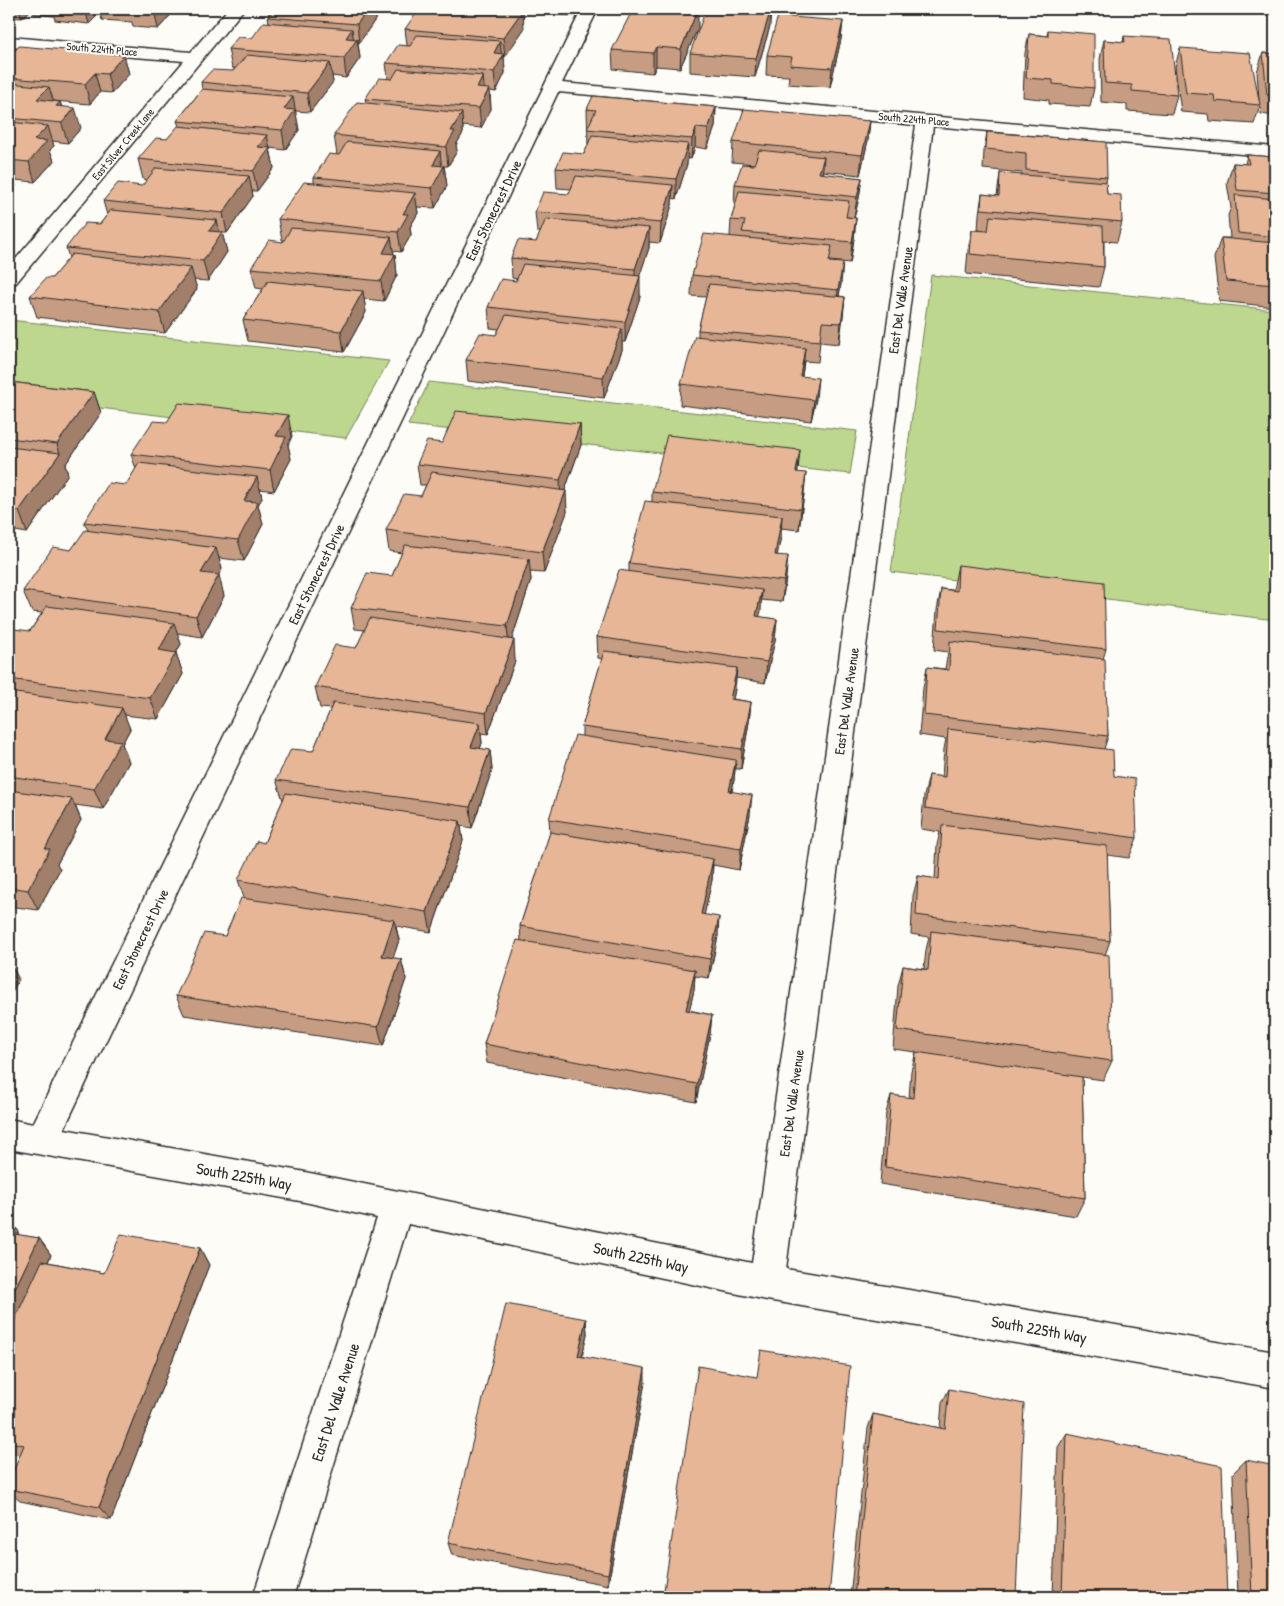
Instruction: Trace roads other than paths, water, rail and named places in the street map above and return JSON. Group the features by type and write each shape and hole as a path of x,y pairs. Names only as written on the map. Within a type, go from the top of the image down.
{"street":[{"name":"East Silver Creek Lane","path":"9,279 236,9"},
{"path":"559,9 590,10"},
{"name":"East Stonecrest Drive","path":"42,1140 590,10"},
{"name":"South 224th Place","path":"9,42 196,57"},
{"name":"South 224th Place","path":"552,87 1275,152"},
{"name":"East Del Valle Avenue","path":"767,1283 925,120"},
{"name":"South 225th Way","path":"9,1134 300,1186 767,1283 1275,1370"},
{"name":"East Del Valle Avenue","path":"273,1597 397,1207"}]}
